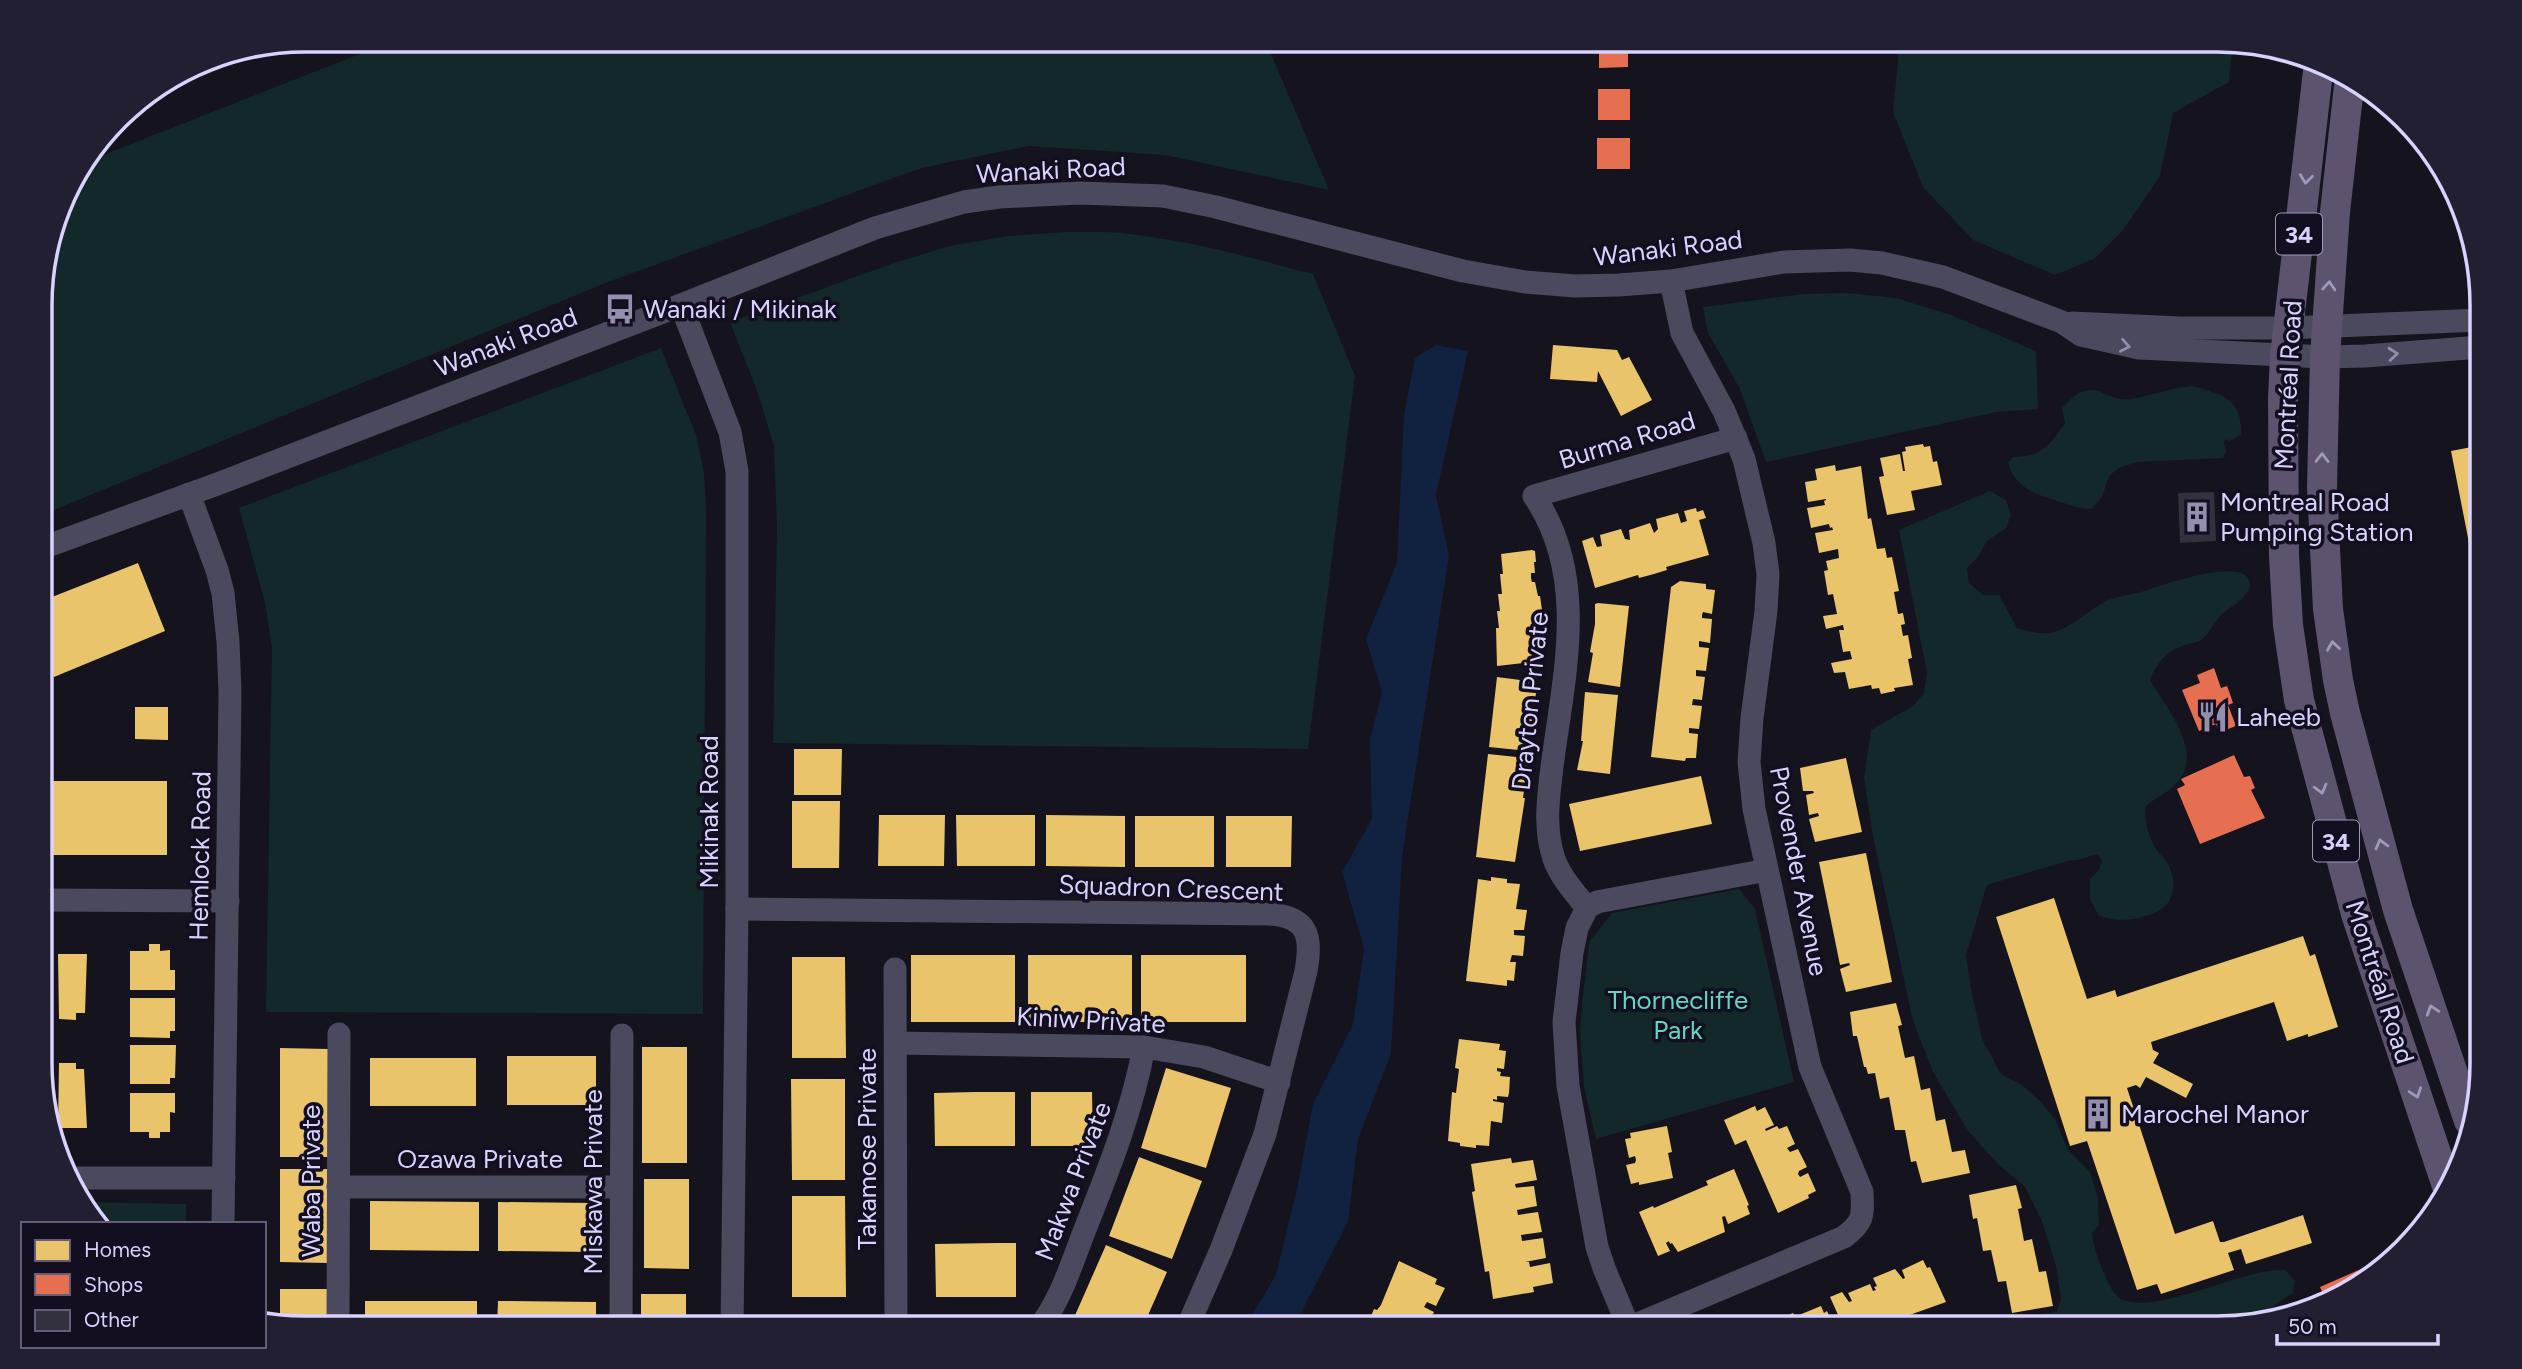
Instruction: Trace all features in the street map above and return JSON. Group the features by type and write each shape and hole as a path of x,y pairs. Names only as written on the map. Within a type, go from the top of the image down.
{"main road":[{"name":"Montréal Road","path":"2318,74 2283,398 2285,573 2293,663 2304,723 2356,914 2446,1169"},
{"name":"Montréal Road","path":"2349,90 2335,212 2325,342 2322,487 2325,571 2334,655 2345,713 2398,910 2465,1110"},
{"path":"2304,723 2345,713"}],"street":[{"name":"Wanaki Road","path":"52,545 681,305 875,228 932,210 999,197 1080,193 1132,194 1194,201 1463,271 1504,279 1575,286 1671,281 1784,262 1850,260 1882,263 1943,277 2062,322 2180,328 2287,342 2325,342"},
{"name":"Provender Avenue","path":"1657,1316 1844,1237 1858,1226 1863,1213 1862,1192 1810,1067 1755,808 1749,762 1769,574 1750,482 1736,438 1682,332 1671,281"},
{"name":"Mikinak Road","path":"681,305 730,432 737,471 737,909 732,1316"},
{"path":"2325,342 2470,322"},
{"path":"2325,342 2365,356 2470,348"},
{"name":"Burma Road","path":"1534,496 1736,438"},
{"name":"Hemlock Road","path":"189,494 218,570 228,642 230,692 223,1222"},
{"name":"Drayton Private","path":"1534,496 1546,514 1562,552 1569,603 1569,642 1547,803 1549,842 1555,862 1564,878 1587,908"},
{"path":"1624,1316 1597,1247 1568,1086 1564,1022 1577,929 1587,908 1597,902 1767,870"},
{"path":"52,901 228,901"},
{"name":"Squadron Crescent","path":"737,909 1284,915 1294,918 1303,926 1308,936 1309,950 1279,1082 1260,1147 1221,1250 1192,1316"},
{"name":"Takamose Private","path":"895,969 895,1316"},
{"name":"Waba Private","path":"338,1316 339,1034"},
{"name":"Miskawa Private","path":"621,1316 622,1035"},
{"name":"Kiniw Private","path":"895,1043 1144,1047 1204,1057 1279,1082"},
{"name":"Makwa Private","path":"1048,1316 1061,1292 1116,1153 1133,1100 1144,1047"},
{"path":"80,1178 224,1178"},
{"name":"Ozawa Private","path":"338,1186 621,1187"}],"green space":[{"path":"365,52 1270,52 1329,190 1165,155 1029,146 921,168 608,282 52,511 52,305 57,256 79,193 102,156"},
{"path":"1899,52 2232,53 2229,82 2173,113 2160,176 2123,230 2094,259 2055,275 1973,240 1923,187 1893,112"},
{"path":"1065,232 1121,233 1176,241 1313,274 1355,376 1308,749 773,743 777,526 774,446 758,393 730,322 894,263 950,246 1008,236"},
{"path":"1847,293 1896,298 1951,315 2036,351 2038,409 1996,412 1766,462 1740,389 1708,333 1703,307 1804,294"},
{"path":"661,348 696,435 704,472 703,1014 266,1012 272,648 265,603 239,508"},
{"path":"2192,386 2228,400 2238,413 2241,435 2230,441 2226,439 2223,458 2137,462 2119,468 2109,476 2102,497 2092,509 2073,506 2032,492 2015,478 2011,471 2008,463 2013,457 2031,455 2050,443 2065,423 2062,408 2083,391 2098,391 2112,397 2132,399"},
{"path":"1990,491 2006,500 2011,515 2006,528 1987,541 1978,557 1967,568 1969,583 1983,595 1999,595 2017,628 2036,633 2062,629 2114,598 2200,575 2234,572 2245,575 2250,584 2244,597 2222,614 2205,636 2166,655 2150,680 2180,731 2187,759 2184,772 2176,784 2145,807 2151,839 2173,876 2173,892 2166,905 2152,914 2132,919 2119,920 2099,916 2090,899 2090,879 2099,870 2102,861 2098,855 2071,860 1987,885 1966,955 1982,1039 2001,1074 2022,1085 2041,1102 2055,1119 2068,1150 2090,1172 2098,1198 2099,1225 2092,1233 2093,1242 2115,1295 2132,1302 2151,1302 2246,1276 2285,1270 2295,1281 2293,1293 2277,1303 2271,1311 2233,1316 2037,1316 2057,1311 2061,1299 2056,1266 2042,1221 2025,1187 1998,1164 1968,1131 1933,1072 1913,1021 1873,837 1864,778 1871,730 1913,706 1924,693 1927,673 1899,530"},
{"name":"Thornecliffe Park","path":"1739,889 1755,909 1794,1082 1596,1139 1584,1087 1580,1033 1589,942 1612,913"},
{"path":"94,1202 186,1204 186,1222 108,1222"}],"water":[{"path":"1436,345 1468,351 1436,495 1449,556 1402,857 1391,1054 1358,1139 1348,1222 1299,1316 1251,1316 1276,1275 1298,1184 1313,1104 1353,1024 1364,949 1342,872 1372,819 1370,740 1382,692 1366,639 1397,563 1404,415 1415,358"}],"building: Homes":[{"path":"1553,345 1617,350 1622,360 1629,357 1652,400 1621,416 1598,371 1597,382 1550,379"},
{"path":"1923,444 1924,447 1930,446 1933,462 1937,461 1942,485 1911,491 1915,510 1887,515 1879,477 1884,476 1880,458 1900,454 1905,471 1902,452 1906,451 1905,447"},
{"path":"2470,447 2470,548 2451,451"},
{"path":"1835,465 1836,471 1861,466 1868,519 1871,518 1877,549 1885,548 1887,558 1892,557 1899,591 1894,592 1898,614 1903,613 1903,636 1908,635 1912,658 1908,659 1913,685 1894,688 1895,691 1881,694 1879,688 1872,689 1871,685 1849,689 1845,672 1834,673 1831,663 1852,659 1850,651 1843,652 1839,630 1844,630 1843,625 1826,629 1823,616 1837,614 1833,594 1828,595 1824,571 1828,570 1826,561 1839,558 1838,549 1819,553 1815,533 1833,530 1829,524 1811,528 1807,508 1825,505 1826,499 1808,502 1805,482 1817,480 1815,469"},
{"path":"1696,508 1697,512 1703,510 1706,518 1699,520 1709,555 1666,567 1667,570 1654,574 1639,578 1638,575 1595,588 1582,541 1593,537 1597,547 1602,546 1600,535 1621,529 1625,539 1630,540 1629,530 1650,523 1654,533 1658,529 1656,519 1678,513 1681,523 1687,521 1684,511"},
{"path":"1535,551 1536,562 1535,573 1531,573 1531,578 1540,596 1542,610 1539,610 1538,626 1532,627 1532,630 1538,630 1537,655 1532,656 1532,662 1497,666 1496,628 1499,628 1497,611 1500,611 1498,594 1502,594 1500,574 1503,574 1501,554"},
{"path":"138,563 165,631 54,677 52,597"},
{"path":"1680,581 1706,584 1706,589 1715,590 1712,614 1703,612 1702,615 1702,618 1712,619 1710,643 1699,641 1699,647 1709,648 1706,671 1696,670 1696,676 1705,677 1702,700 1693,699 1692,705 1702,706 1699,729 1689,728 1689,733 1698,734 1696,758 1686,758 1685,761 1651,757 1671,587"},
{"path":"1595,604 1629,606 1620,687 1588,682 1593,653 1590,652"},
{"path":"1497,677 1536,682 1529,751 1489,747"},
{"path":"1585,692 1618,695 1610,774 1577,770 1583,741"},
{"path":"135,707 168,707 168,740 135,739"},
{"path":"794,749 842,749 841,795 794,795"},
{"path":"1488,754 1527,758 1525,798 1515,862 1476,857"},
{"path":"1846,758 1862,832 1815,842 1809,819 1819,816 1818,813 1809,815 1806,795 1814,793 1803,791 1800,768"},
{"path":"1701,776 1712,824 1580,851 1569,804"},
{"path":"52,781 167,781 167,855 52,855"},
{"path":"792,801 840,801 839,868 792,868"},
{"path":"879,815 945,815 944,866 878,866"},
{"path":"956,815 1035,815 1035,866 957,866"},
{"path":"1046,815 1125,816 1125,867 1046,866"},
{"path":"1135,816 1214,816 1214,867 1135,867"},
{"path":"1226,816 1292,816 1291,867 1226,867"},
{"path":"1866,853 1892,982 1846,992 1840,969 1850,965 1840,965 1819,862"},
{"path":"1491,877 1520,884 1516,909 1527,910 1524,930 1514,930 1514,935 1525,936 1523,956 1512,955 1510,962 1516,962 1514,981 1507,980 1507,986 1466,981 1478,879 1491,881"},
{"name":"Marochel Manor","path":"2054,898 2087,999 2115,990 2117,997 2303,936 2310,956 2315,954 2338,1027 2287,1041 2274,1002 2151,1042 2153,1050 2159,1053 2153,1063 2193,1084 2186,1098 2146,1077 2140,1088 2136,1085 2127,1088 2175,1234 2213,1221 2220,1242 2224,1242 2303,1215 2312,1243 2246,1264 2241,1249 2228,1253 2234,1270 2161,1294 2157,1284 2137,1290 2087,1141 2070,1146 1996,917"},
{"path":"149,944 160,944 160,951 170,950 170,970 175,970 175,990 130,990 130,951 149,951"},
{"path":"58,954 87,954 85,1013 76,1013 76,1020 59,1019"},
{"path":"911,955 1015,955 1015,1022 911,1022"},
{"path":"1028,955 1132,955 1132,1022 1028,1022"},
{"path":"1141,955 1246,955 1246,1022 1141,1022"},
{"path":"792,957 845,957 846,1058 792,1058"},
{"path":"130,998 175,998 175,1031 170,1031 170,1038 130,1037"},
{"path":"1896,1003 1902,1025 1898,1026 1905,1058 1914,1056 1921,1090 1930,1088 1936,1121 1945,1119 1952,1152 1965,1150 1970,1173 1922,1183 1916,1161 1911,1162 1905,1130 1895,1130 1889,1097 1880,1099 1875,1073 1868,1074 1864,1067 1857,1036 1853,1036 1850,1012"},
{"path":"1459,1039 1500,1044 1499,1050 1506,1051 1504,1069 1497,1068 1497,1071 1501,1072 1500,1076 1510,1077 1509,1093 1508,1097 1497,1096 1497,1100 1493,1099 1504,1103 1502,1123 1491,1121 1489,1146 1476,1145 1476,1148 1448,1141 1452,1092 1456,1093 1459,1069 1455,1068"},
{"path":"130,1045 176,1045 175,1078 170,1078 170,1084 130,1084"},
{"path":"642,1047 687,1047 687,1163 642,1163"},
{"path":"280,1048 328,1049 328,1157 280,1157"},
{"path":"507,1056 596,1056 596,1105 507,1105"},
{"path":"370,1058 476,1058 476,1106 370,1106"},
{"path":"59,1063 76,1063 76,1069 84,1069 87,1128 61,1128 58,1118"},
{"path":"1166,1068 1231,1088 1206,1168 1141,1148"},
{"path":"791,1079 845,1079 845,1180 792,1180"},
{"path":"1015,1092 1015,1146 935,1146 934,1093"},
{"path":"1031,1092 1092,1092 1093,1146 1031,1146"},
{"path":"130,1093 175,1093 175,1113 170,1112 170,1132 160,1132 160,1138 149,1138 149,1132 130,1132"},
{"path":"1755,1106 1757,1111 1765,1107 1774,1125 1765,1129 1766,1131 1777,1126 1779,1129 1787,1126 1795,1144 1787,1148 1790,1152 1798,1149 1807,1167 1798,1174 1800,1177 1808,1173 1816,1191 1808,1195 1809,1198 1778,1213 1746,1140 1735,1145 1724,1120"},
{"path":"1667,1126 1672,1152 1668,1153 1673,1178 1639,1185 1639,1182 1631,1184 1626,1165 1635,1163 1636,1160 1635,1156 1629,1158 1625,1139 1631,1138 1630,1133"},
{"path":"1139,1157 1202,1181 1172,1259 1109,1236"},
{"path":"1511,1158 1512,1163 1533,1160 1537,1180 1515,1184 1516,1188 1534,1186 1537,1206 1517,1210 1518,1215 1538,1212 1542,1232 1521,1235 1522,1241 1543,1238 1546,1258 1525,1262 1529,1262 1530,1267 1550,1263 1553,1283 1533,1287 1534,1292 1493,1299 1489,1271 1485,1272 1472,1192 1475,1191 1471,1164"},
{"path":"280,1169 328,1169 328,1263 280,1262"},
{"path":"1734,1169 1750,1214 1728,1224 1725,1216 1722,1217 1725,1232 1678,1252 1669,1241 1666,1243 1670,1251 1658,1256 1639,1212 1708,1185 1706,1181"},
{"path":"644,1179 689,1179 689,1269 644,1268"},
{"path":"2016,1185 2022,1208 2018,1209 2024,1241 2032,1239 2039,1272 2046,1271 2053,1306 2012,1313 2006,1281 1998,1282 1991,1250 1983,1251 1977,1218 1973,1219 1969,1195"},
{"path":"792,1196 845,1196 846,1297 792,1297"},
{"path":"370,1201 479,1202 479,1251 370,1250"},
{"path":"498,1202 594,1203 594,1252 498,1251"},
{"path":"1016,1243 1016,1297 936,1297 935,1244"},
{"path":"1106,1245 1167,1272 1148,1316 1075,1316"},
{"path":"1923,1260 1927,1268 1930,1267 1946,1302 1907,1316 1839,1316 1830,1297 1842,1292 1849,1302 1852,1301 1848,1293 1870,1284 1873,1291 1876,1290 1873,1278 1895,1269 1903,1279 1902,1270"},
{"path":"1399,1261 1437,1279 1435,1284 1445,1288 1436,1306 1427,1302 1424,1307 1434,1312 1432,1316 1371,1316 1374,1309 1377,1310"},
{"path":"280,1289 328,1289 328,1316 280,1315"},
{"path":"641,1294 686,1294 686,1316 641,1316"},
{"path":"365,1301 477,1301 477,1316 365,1316"},
{"path":"498,1301 596,1302 596,1316 497,1316"},
{"path":"1821,1306 1824,1313 1827,1311 1829,1316 1799,1316"}],"building: Shops":[{"path":"1599,52 1628,52 1628,67 1599,68"},
{"path":"1598,89 1630,89 1630,120 1598,120"},
{"path":"1597,138 1630,138 1630,169 1597,169"},
{"path":"2214,668 2221,688 2227,686 2233,703 2228,705 2236,726 2220,732 2216,724 2199,731 2182,690 2200,683 2197,675"},
{"path":"2234,755 2244,777 2250,776 2255,788 2251,790 2265,818 2200,844 2177,789 2185,785 2181,779"},
{"path":"2369,1266 2329,1290 2323,1293 2320,1287"}],"building: Other":[{"name":"Montreal Road Pumping Station","path":"2214,492 2216,541 2180,543 2178,493"},
{"path":"1693,998 1698,1004 1695,1011 1688,1012 1682,1006 1685,999"}],"place":[{"name":"Wanaki / Mikinak","path":"620,309"},
{"name":"Montreal Road Pumping Station","path":"2197,517"},
{"name":"Laheeb","path":"2213,717"},
{"name":"Marochel Manor","path":"2098,1114"}]}
